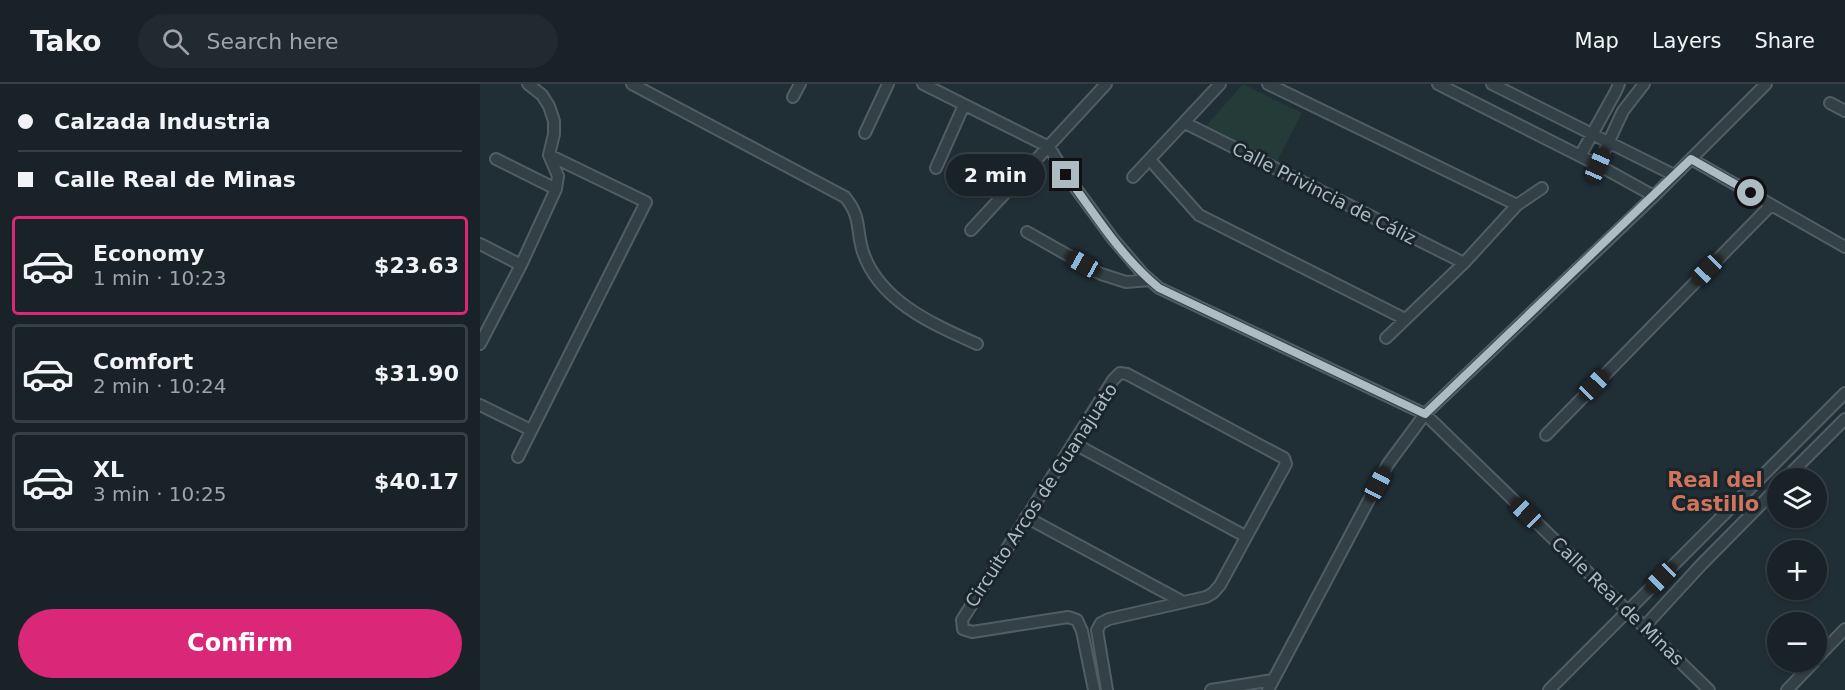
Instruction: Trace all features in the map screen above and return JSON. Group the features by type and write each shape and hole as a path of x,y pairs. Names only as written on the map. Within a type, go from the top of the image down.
{"street":[{"path":"480,344 521,265 556,189 558,176 549,156 554,134 554,121 542,95 528,84"},
{"path":"632,84 845,197 855,210 862,248 871,269 889,292 918,316 976,344"},
{"path":"794,97 800,84"},
{"path":"865,133 888,84"},
{"path":"923,84 1049,147"},
{"path":"971,230 1106,84"},
{"path":"1133,177 1220,84"},
{"path":"1268,84 1517,205"},
{"path":"1438,84 1654,196"},
{"path":"1492,84 1674,175"},
{"path":"1580,156 1618,84"},
{"path":"1598,165 1628,102 1644,84"},
{"path":"1211,690 1271,685 1388,464 1425,414 1654,196 1766,84"},
{"path":"1830,104 1845,111"},
{"path":"936,168 964,105"},
{"name":"Calle Privincia de Cáliz","path":"1185,123 1464,263"},
{"name":"Calle Real de Minas","path":"1049,147 1066,175 1113,239 1150,280 1174,296 1425,414 1709,690"},
{"path":"518,458 646,202 549,156"},
{"path":"496,159 556,189"},
{"path":"1691,159 1845,247"},
{"path":"1150,160 1199,215 1405,318"},
{"path":"1386,338 1464,263 1517,205 1542,188"},
{"path":"1546,435 1771,205"},
{"path":"1027,232 1101,274 1126,282 1150,280"},
{"path":"480,244 521,265"},
{"name":"Circuito Arcos de Guanajuato","path":"1094,690 1082,631 1077,620 1068,617 972,632 963,629 962,620 1113,380 1120,373 1127,374 1284,458 1286,464 1220,585 1213,592 1206,597 1109,619 1101,623 1097,630 1107,690"},
{"path":"1549,690 1845,393"},
{"path":"480,405 531,430"},
{"path":"1796,468 1845,418"},
{"path":"1073,443 1245,536"},
{"path":"1644,627 1767,498"},
{"path":"1026,517 1183,602"},
{"path":"1827,648 1845,629"},
{"path":"1787,690 1804,672"}],"green space":[{"path":"1243,84 1302,113 1276,163 1205,127"}],"district":[{"name":"Real del Castillo","path":"1715,492"}],"route":[{"path":"1066,175 1113,239 1143,274 1159,288 1425,414 1691,159 1751,193"}]}
